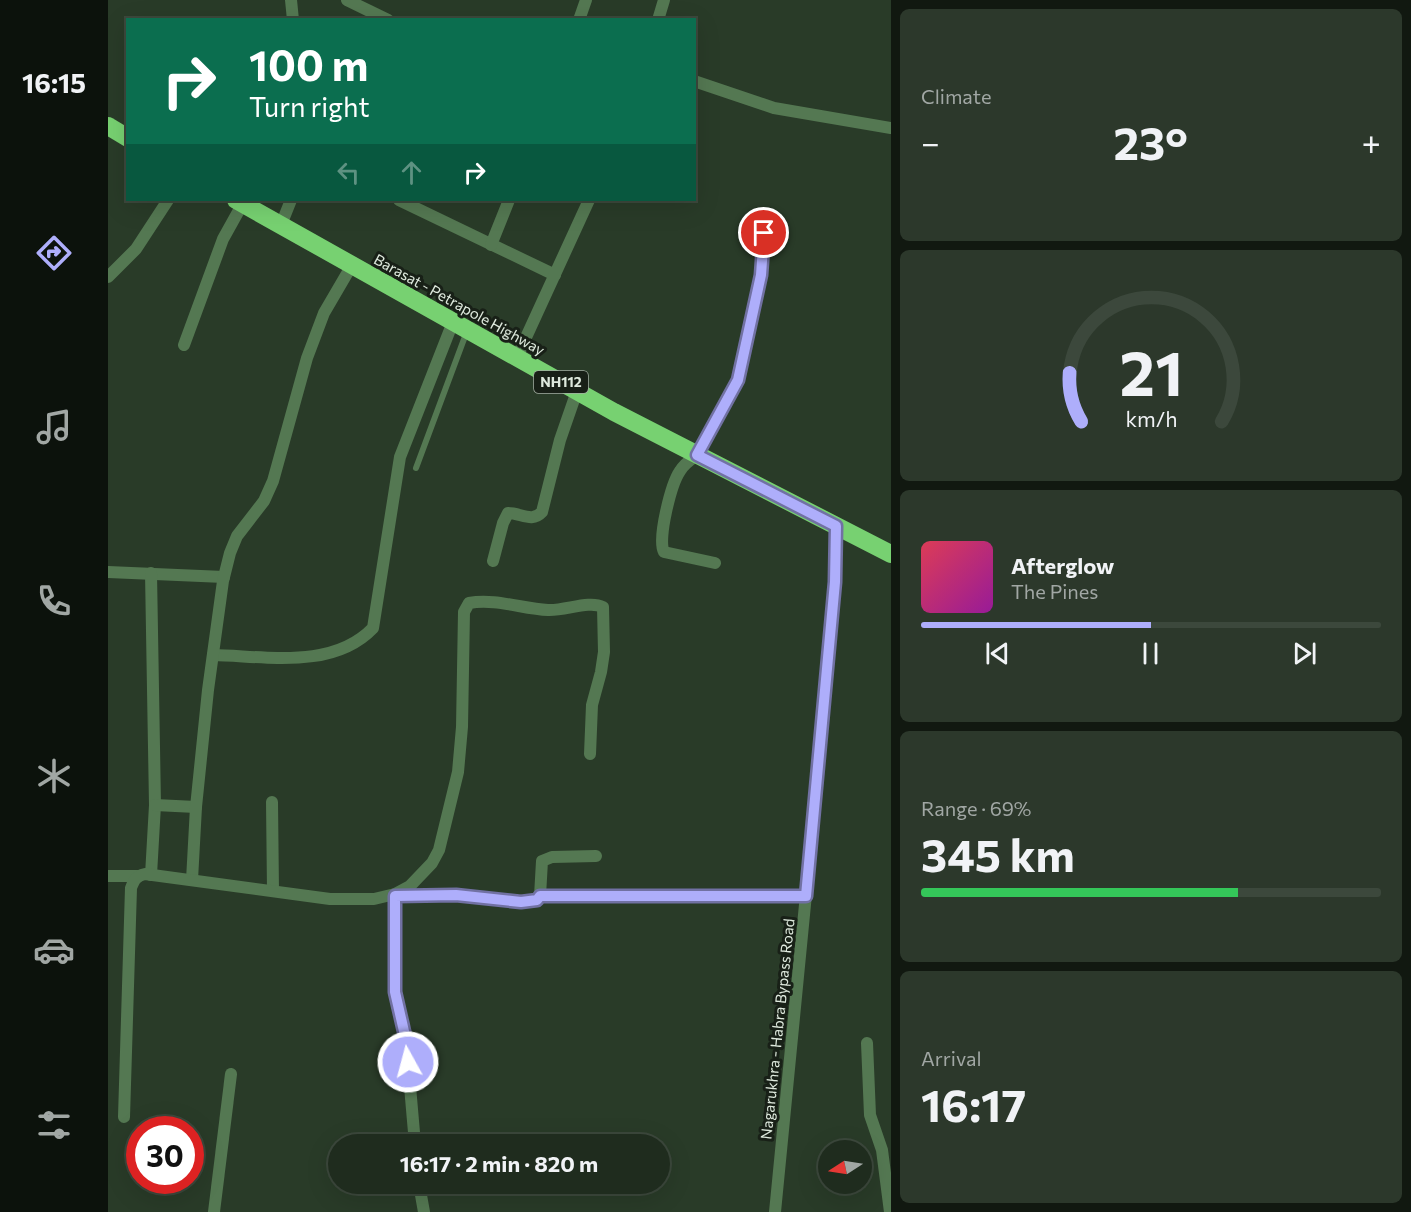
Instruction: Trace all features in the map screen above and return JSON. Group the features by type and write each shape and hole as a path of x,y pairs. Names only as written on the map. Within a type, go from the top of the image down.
{"highway":[{"path":"108,126 126,137"},
{"name":"Barasat - Petrapole Highway","path":"240,201 577,391 891,554"}],"street":[{"path":"291,0 293,18"},
{"path":"347,0 384,18"},
{"path":"580,18 586,0"},
{"path":"659,18 664,0"},
{"path":"696,82 774,108 891,128"},
{"path":"108,277 136,249 167,201"},
{"path":"184,345 223,239 240,201"},
{"path":"281,225 291,201"},
{"path":"401,201 555,275"},
{"path":"492,245 509,201"},
{"path":"518,357 589,201"},
{"path":"716,563 664,552 661,540 676,477 697,455 730,397 744,358 761,275 765,216"},
{"path":"192,880 196,807 224,578 237,536 264,501 273,481 307,358 324,313 352,266"},
{"path":"213,655 311,657 330,654 361,640 373,628 400,458 460,326"},
{"path":"493,561 508,513 532,518 542,512 560,440 577,391"},
{"name":"Nagarukhra - Habra Bypass Road","path":"775,1212 834,593 836,526"},
{"path":"108,572 224,578"},
{"path":"151,573 155,805 151,875"},
{"path":"395,895 410,885 432,863 439,850 458,772 462,726 464,612 470,603 486,602 549,611 594,605 603,607 604,652 592,705 590,754"},
{"path":"272,802 273,891"},
{"path":"155,805 196,807"},
{"path":"108,876 151,875 330,899 374,899 395,895 456,895 521,902 537,900 540,896 542,861 552,857 596,856"},
{"path":"124,1117 131,888 138,876"},
{"path":"395,895 395,992 406,1040 415,1134"},
{"path":"540,896 806,896"},
{"path":"867,1043 870,1115 882,1150 890,1212"},
{"path":"214,1212 231,1074"},
{"path":"421,1194 424,1212"}],"lane":[{"path":"416,468 460,326"}],"route":[{"path":"408,1062 406,1040 395,992 395,896 456,895 521,902 537,900 540,896 806,896 835,582 836,526 697,455 738,380 761,275 764,233"}]}
